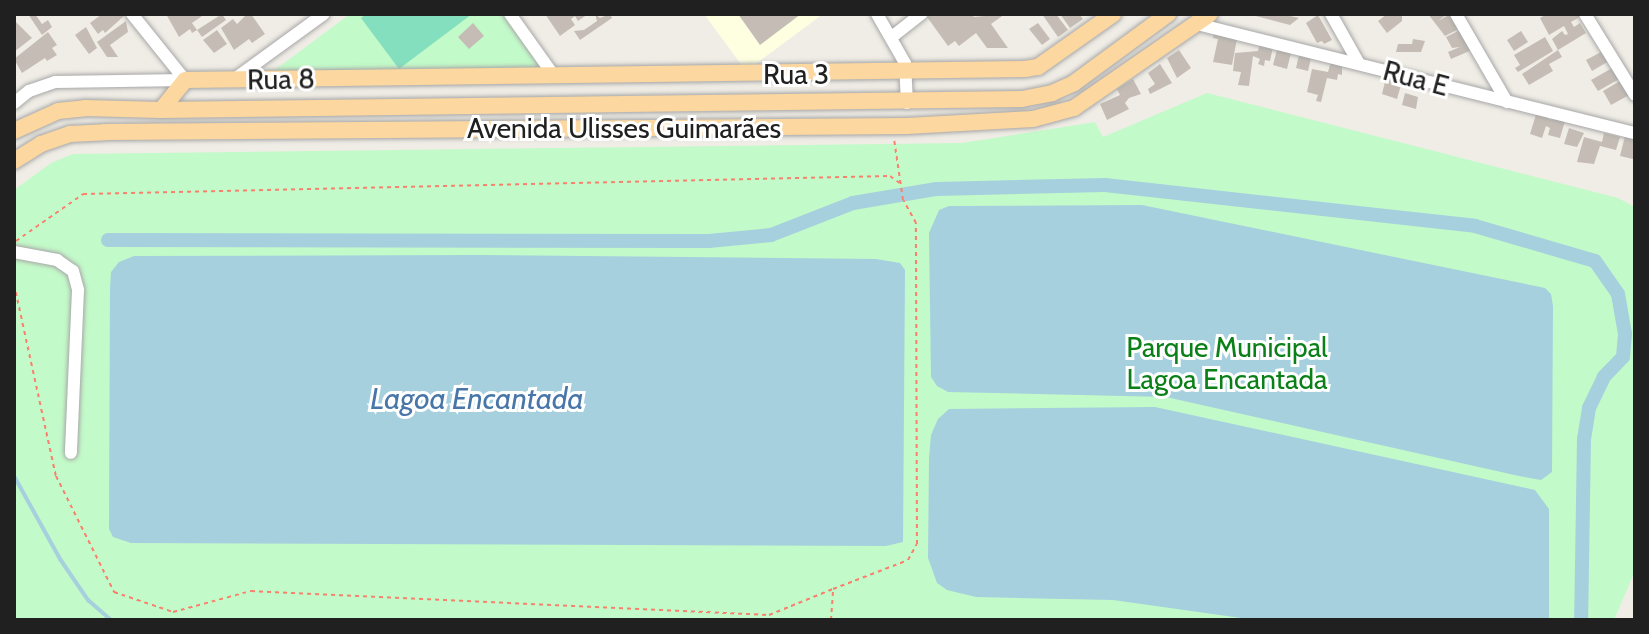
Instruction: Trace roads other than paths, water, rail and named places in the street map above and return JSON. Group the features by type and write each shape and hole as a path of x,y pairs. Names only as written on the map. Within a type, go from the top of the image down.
{"main road":[{"name":"Rua 3","path":"554,76 907,73 1038,67 1113,14"},
{"name":"Avenida Ulisses Guimarães","path":"14,131 58,111 85,108 161,110 907,103 1022,99 1052,93 1074,83 1168,14"},
{"name":"Avenida Ulisses Guimarães","path":"14,161 41,144 70,134 105,132 900,126 1033,119 1064,112 1203,19"},
{"name":"Rua 8","path":"185,80 554,76"},
{"path":"161,110 185,80"},
{"path":"900,126 907,103"}],"street":[{"path":"132,14 185,80"},
{"path":"233,80 324,14"},
{"path":"877,14 893,36 907,73 907,103"},
{"path":"893,36 921,14"},
{"path":"1331,14 1358,62"},
{"path":"1456,14 1507,102"},
{"path":"1585,14 1635,95"},
{"path":"517,17 554,76"},
{"name":"Rua E","path":"1203,19 1507,102 1635,133"},
{"name":"Rua 8","path":"14,103 29,91 55,82 185,80"},
{"path":"14,252 57,260 73,271 78,290 71,453"}],"water":[{"path":"1142,205 1545,288 1551,294 1553,306 1552,472 1541,480 1519,476 1166,397 948,392 937,386 931,377 929,233 939,210 949,206"},
{"name":"Lagoa Encantada","path":"134,256 876,259 900,263 905,270 903,542 886,546 131,543 113,537 109,529 110,289 111,272 119,262"},
{"path":"1155,407 1535,490 1549,509 1549,620 1255,620 1113,600 976,597 947,590 937,583 928,558 929,458 931,435 938,419 949,409"}],"waterway":[{"path":"108,240 709,241 771,235 853,203 937,189 1105,185 1475,226 1595,261 1618,294 1625,334 1623,357 1604,377 1589,408 1584,438 1581,620"},
{"path":"14,476 60,559 88,600 111,620"}],"park label":[{"name":"Parque Municipal Lagoa Encantada","path":"1227,363"}]}
